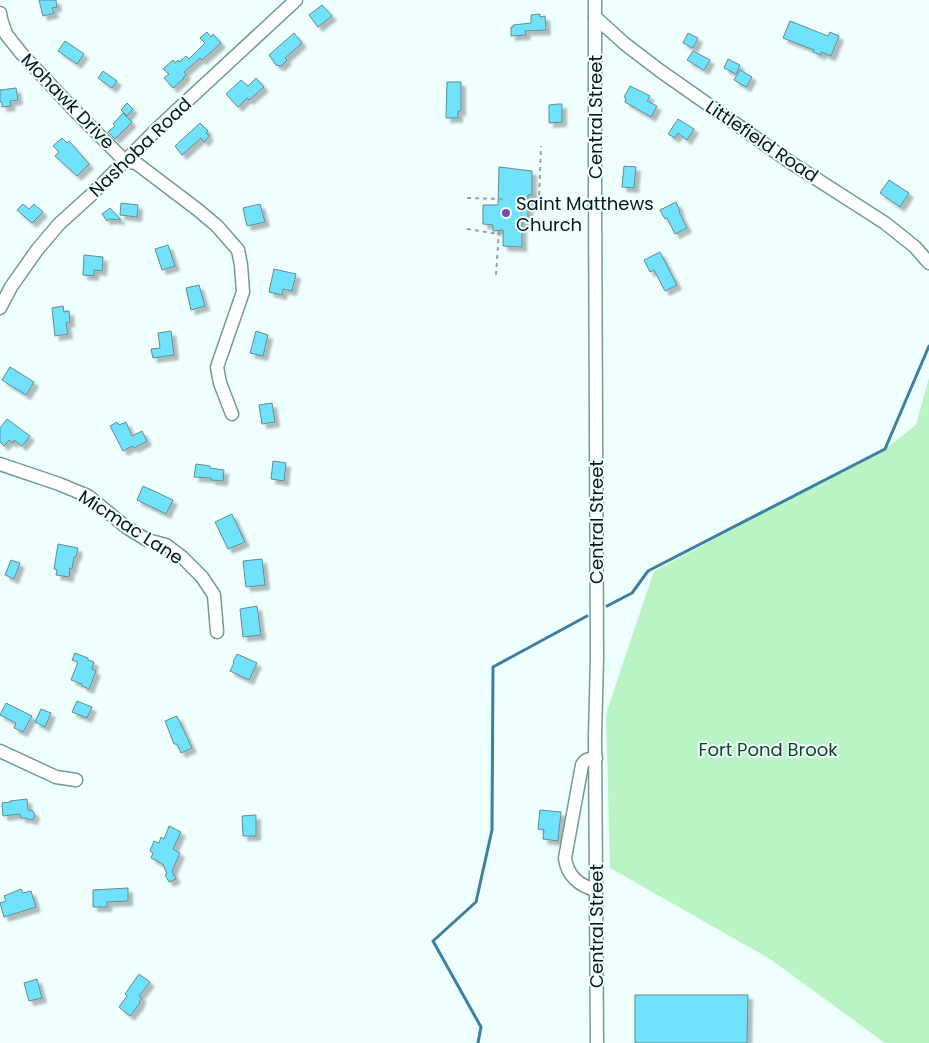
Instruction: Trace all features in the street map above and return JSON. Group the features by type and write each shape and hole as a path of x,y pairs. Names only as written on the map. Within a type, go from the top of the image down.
{"street":[{"name":"Nashoba Road","path":"0,308 11,287 37,250 59,224 160,126 296,0"},
{"name":"Central Street","path":"595,0 597,1043"},
{"name":"Mohawk Drive","path":"0,12 6,34 69,105 125,161 136,163 198,210 217,226 238,250 243,292 217,367 220,383 232,414"},
{"name":"Littlefield Road","path":"595,17 625,44 660,70 783,157 884,223 915,247 929,263"},
{"name":"Micmac Lane","path":"0,464 88,496 126,527 147,540 166,545 172,549 202,577 214,595 217,632"},
{"path":"0,751 56,777 76,780"},
{"path":"596,758 588,759 582,765 565,858 568,869 576,881 596,890"}],"path":[{"path":"528,200 540,200 541,146"},
{"path":"467,198 502,200"},
{"path":"467,229 499,234"},
{"path":"496,275 499,230"}],"green space":[{"name":"Fort Pond Brook","path":"929,378 929,1043 885,1043 770,959 610,868 606,714 654,571 885,449 916,425"}],"building":[{"path":"39,0 56,0 57,7 52,8 54,13 43,16"},
{"path":"322,5 332,16 318,27 309,15"},
{"path":"540,14 540,17 545,16 546,30 525,31 526,35 511,36 511,27 513,25 531,23 531,15"},
{"path":"790,21 828,36 830,32 839,36 831,56 821,52 821,55 813,52 814,50 783,38"},
{"path":"207,32 211,37 213,34 221,43 202,60 200,58 184,72 186,75 184,78 173,88 164,78 169,74 163,69 173,60 175,63 178,60 179,62 186,56 189,59 205,43 200,38"},
{"path":"294,33 302,43 285,58 287,60 281,66 276,65 269,55"},
{"path":"688,33 698,38 693,48 683,43"},
{"path":"65,41 84,54 77,64 58,51"},
{"path":"693,51 710,60 704,70 687,60"},
{"path":"728,59 740,65 736,74 724,68"},
{"path":"740,70 752,77 746,87 734,80"},
{"path":"103,71 117,81 112,88 98,78"},
{"path":"256,78 264,87 249,100 247,98 238,107 226,94 241,80 248,86"},
{"path":"447,82 461,82 461,111 458,111 458,118 446,118"},
{"path":"630,86 650,96 647,101 657,106 651,117 625,102 626,98 624,97"},
{"path":"16,88 18,100 10,101 11,106 2,107 0,90"},
{"path":"127,103 133,109 127,116 121,110"},
{"path":"562,104 562,122 549,123 549,105"},
{"path":"123,113 132,122 115,139 108,132 115,126 113,124"},
{"path":"678,119 694,129 687,140 678,133 675,138 668,134"},
{"path":"200,123 208,131 206,133 209,136 204,142 201,138 182,155 175,146"},
{"path":"62,138 67,143 69,141 89,164 77,176 55,156 59,152 53,146"},
{"path":"624,166 636,167 634,188 622,187"},
{"name":"Saint Matthews Church","path":"499,167 532,171 532,195 528,195 528,220 522,221 522,247 503,246 503,230 493,231 493,225 483,224 483,205 498,205"},
{"path":"889,180 909,193 900,207 880,193"},
{"path":"676,202 687,228 675,234 667,218 665,219 660,210"},
{"path":"121,203 138,205 137,217 120,215"},
{"path":"23,204 29,209 34,204 43,212 32,223 17,210"},
{"path":"260,204 265,222 247,226 243,208"},
{"path":"110,208 121,220 109,219 107,221 102,214"},
{"path":"168,245 175,266 162,270 155,249"},
{"path":"660,252 677,285 665,291 654,270 650,272 644,260"},
{"path":"84,255 103,257 102,271 94,270 94,276 83,275"},
{"path":"274,269 296,274 292,291 283,289 282,295 269,292"},
{"path":"199,285 205,306 191,310 186,288"},
{"path":"63,306 64,312 69,311 70,322 66,323 68,334 55,336 52,308"},
{"path":"171,331 174,355 153,358 151,349 160,348 158,333"},
{"path":"256,331 268,335 263,356 250,353"},
{"path":"10,367 34,382 26,395 2,380"},
{"path":"272,403 275,422 262,424 259,405"},
{"path":"7,419 30,436 22,446 14,440 13,443 9,440 4,446 0,442 0,428"},
{"path":"117,422 119,425 126,422 132,436 142,431 147,441 123,451 110,426"},
{"path":"273,461 286,463 284,481 271,479"},
{"path":"196,464 224,470 223,481 194,477"},
{"path":"143,486 173,500 166,514 137,500"},
{"path":"232,514 245,542 228,549 215,522"},
{"path":"58,544 78,548 72,569 70,568 69,577 56,575 57,570 54,569"},
{"path":"262,559 265,585 246,587 243,561"},
{"path":"11,560 20,563 14,579 5,575"},
{"path":"257,606 261,635 243,637 240,609"},
{"path":"75,653 94,662 92,669 96,671 89,689 71,680 78,662 72,660"},
{"path":"237,654 257,663 249,680 230,671"},
{"path":"77,701 92,707 87,718 72,712"},
{"path":"6,703 32,716 23,732 14,728 16,723 0,715"},
{"path":"41,709 51,713 45,727 35,722"},
{"path":"177,716 192,748 181,753 177,744 174,744 165,721"},
{"path":"27,799 28,810 33,811 35,815 33,820 21,818 20,814 3,816 2,803"},
{"path":"540,810 561,812 558,841 543,839 544,830 538,829"},
{"path":"256,815 256,836 243,836 242,816"},
{"path":"169,826 181,832 173,849 180,853 172,871 176,879 169,882 165,875 167,874 163,864 151,858 153,853 150,851 154,841 159,843 161,837 164,839"},
{"path":"128,888 128,901 107,902 107,907 93,907 93,890"},
{"path":"21,889 23,893 31,891 36,907 4,917 0,903 6,901 4,896"},
{"path":"139,974 150,982 139,996 142,998 140,1003 130,1016 119,1007 127,996 125,994"},
{"path":"37,979 42,998 29,1001 24,983"},
{"path":"635,995 748,995 747,1043 635,1043"}],"waterway":[{"name":"Fort Pond Brook","path":"607,606 632,593 648,571 885,449 929,346"},
{"name":"Fort Pond Brook","path":"478,1043 481,1027 433,941 476,902 492,830 493,667 587,616"}],"place":[{"name":"Saint Matthews Church","path":"506,213"}]}
